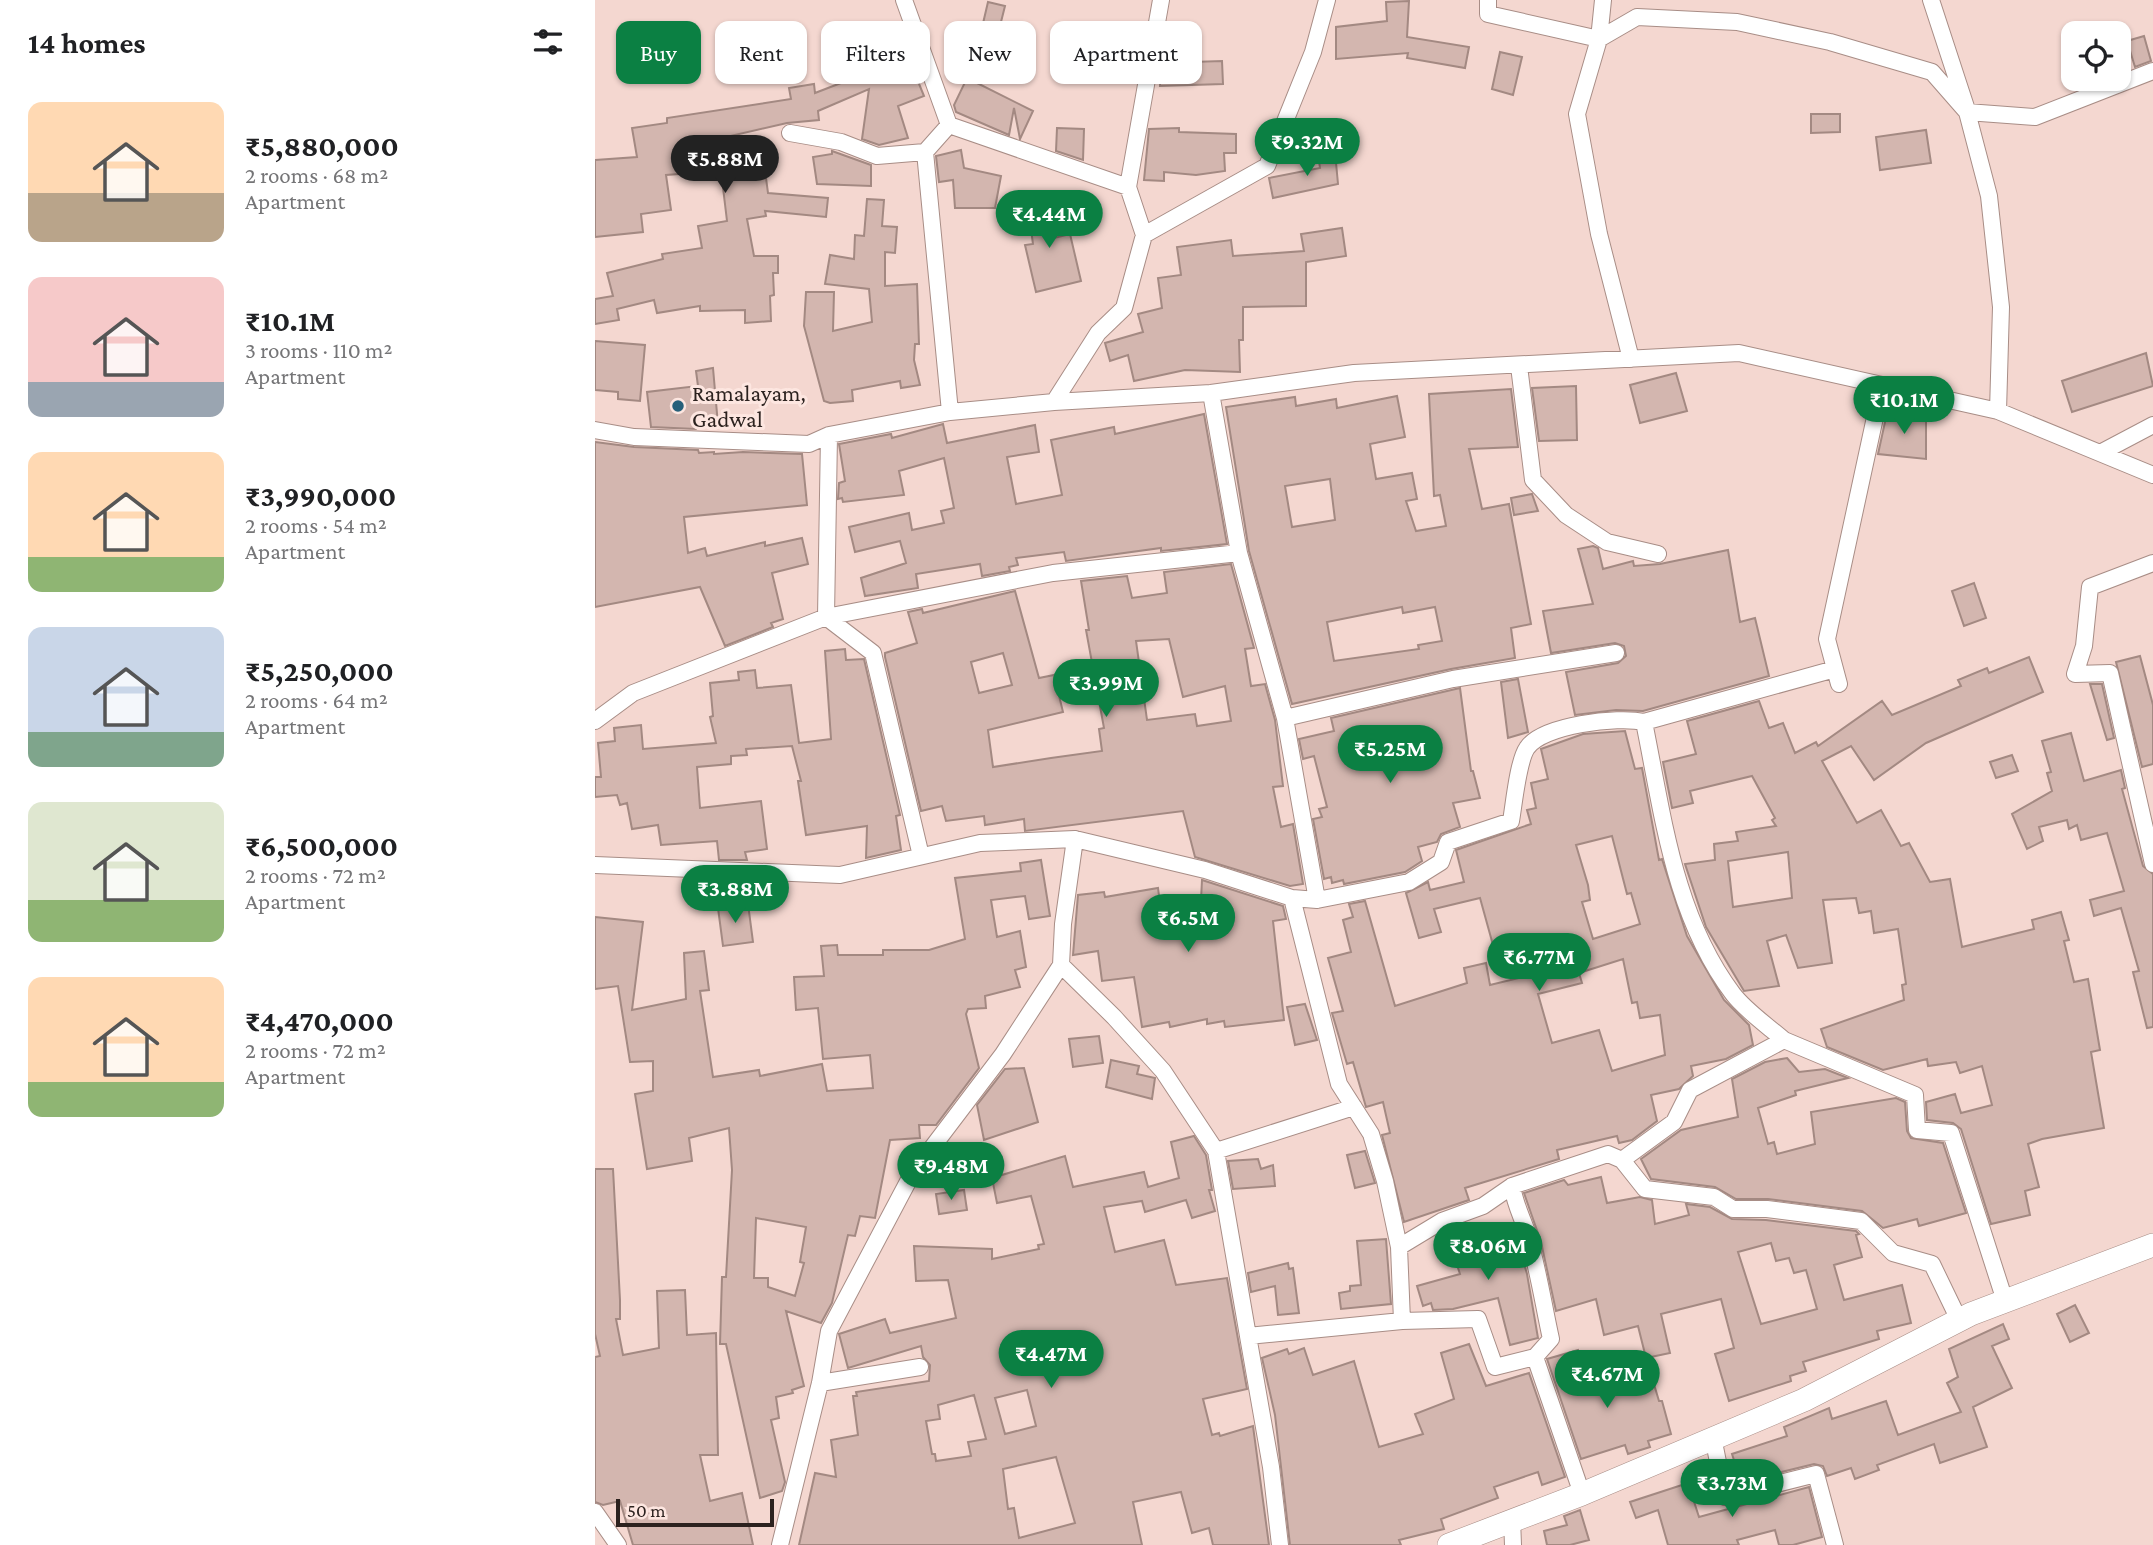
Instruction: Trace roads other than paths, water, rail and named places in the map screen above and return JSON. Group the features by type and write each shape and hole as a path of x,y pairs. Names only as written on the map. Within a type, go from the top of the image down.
{"main road":[{"path":"1449,1545 1582,1494 1804,1400 1959,1320 2153,1245"}],"street":[{"path":"904,0 949,125"},
{"path":"1054,402 1098,333 1124,308 1144,235 1128,187 1161,0"},
{"path":"1144,235 1267,166 1313,52 1327,0"},
{"path":"1488,0 1487,14 1599,39 1637,18 1737,22 1830,42 1932,72 1967,112 2035,117 2153,71"},
{"path":"1603,0 1599,39 1577,114 1599,234 1631,359"},
{"path":"1931,0 1967,112 1989,196 1999,293 1998,411"},
{"path":"790,133 841,142 877,156 925,152 949,125"},
{"path":"949,125 1128,187"},
{"path":"925,152 950,412"},
{"path":"595,430 634,437 809,444 829,435 950,412 1054,402 1210,393 1354,373 1739,353 1998,411 2153,475"},
{"path":"1519,366 1533,480 1566,515 1607,542 1658,554"},
{"path":"595,865 840,875 980,843 1075,839 1205,870 1292,898 1317,900 1409,882 1441,862 1448,842 1511,821 1526,749 1540,735 1563,728 1629,719 1644,722 1837,677 1827,639 1882,385"},
{"path":"1210,393 1239,552 1285,718 1317,900"},
{"path":"2100,453 2153,425"},
{"path":"826,617 829,435"},
{"path":"595,721 633,693 826,617 1053,572 1239,552"},
{"path":"2153,563 2090,587 2084,646 2075,674 2110,673 2153,864"},
{"path":"826,617 873,653 921,856"},
{"path":"1285,718 1453,679 1616,653"},
{"path":"1644,722 1676,872 1691,918 1707,954 1734,996 1784,1040 1915,1095 1917,1130 1951,1133 2005,1301"},
{"path":"780,1545 820,1382 829,1331 912,1174 1003,1054 1061,965 1063,924 1075,839"},
{"path":"1292,898 1339,1084 1371,1134 1385,1181 1399,1247 1402,1321"},
{"path":"1061,965 1114,1017 1163,1071 1216,1151 1271,1467 1280,1545"},
{"path":"1622,1160 1674,1122 1690,1090 1784,1040"},
{"path":"1216,1151 1354,1107"},
{"path":"1399,1247 1442,1220 1483,1206 1512,1186 1608,1154 1622,1160 1645,1189 1714,1197 1733,1209 1767,1209 1861,1221 1893,1253 1933,1264 1959,1320"},
{"path":"1248,1336 1402,1321 1478,1319 1495,1367 1535,1357 1551,1339 1531,1248 1517,1212 1512,1186"},
{"path":"1535,1357 1582,1494"},
{"path":"820,1382 920,1367"},
{"path":"1713,1437 1725,1497 1816,1474 1835,1545"},
{"path":"595,1512 618,1545"},
{"path":"1513,1519 1513,1545"}],"place":[{"name":"Ramalayam, Gadwal","path":"678,406"}]}
